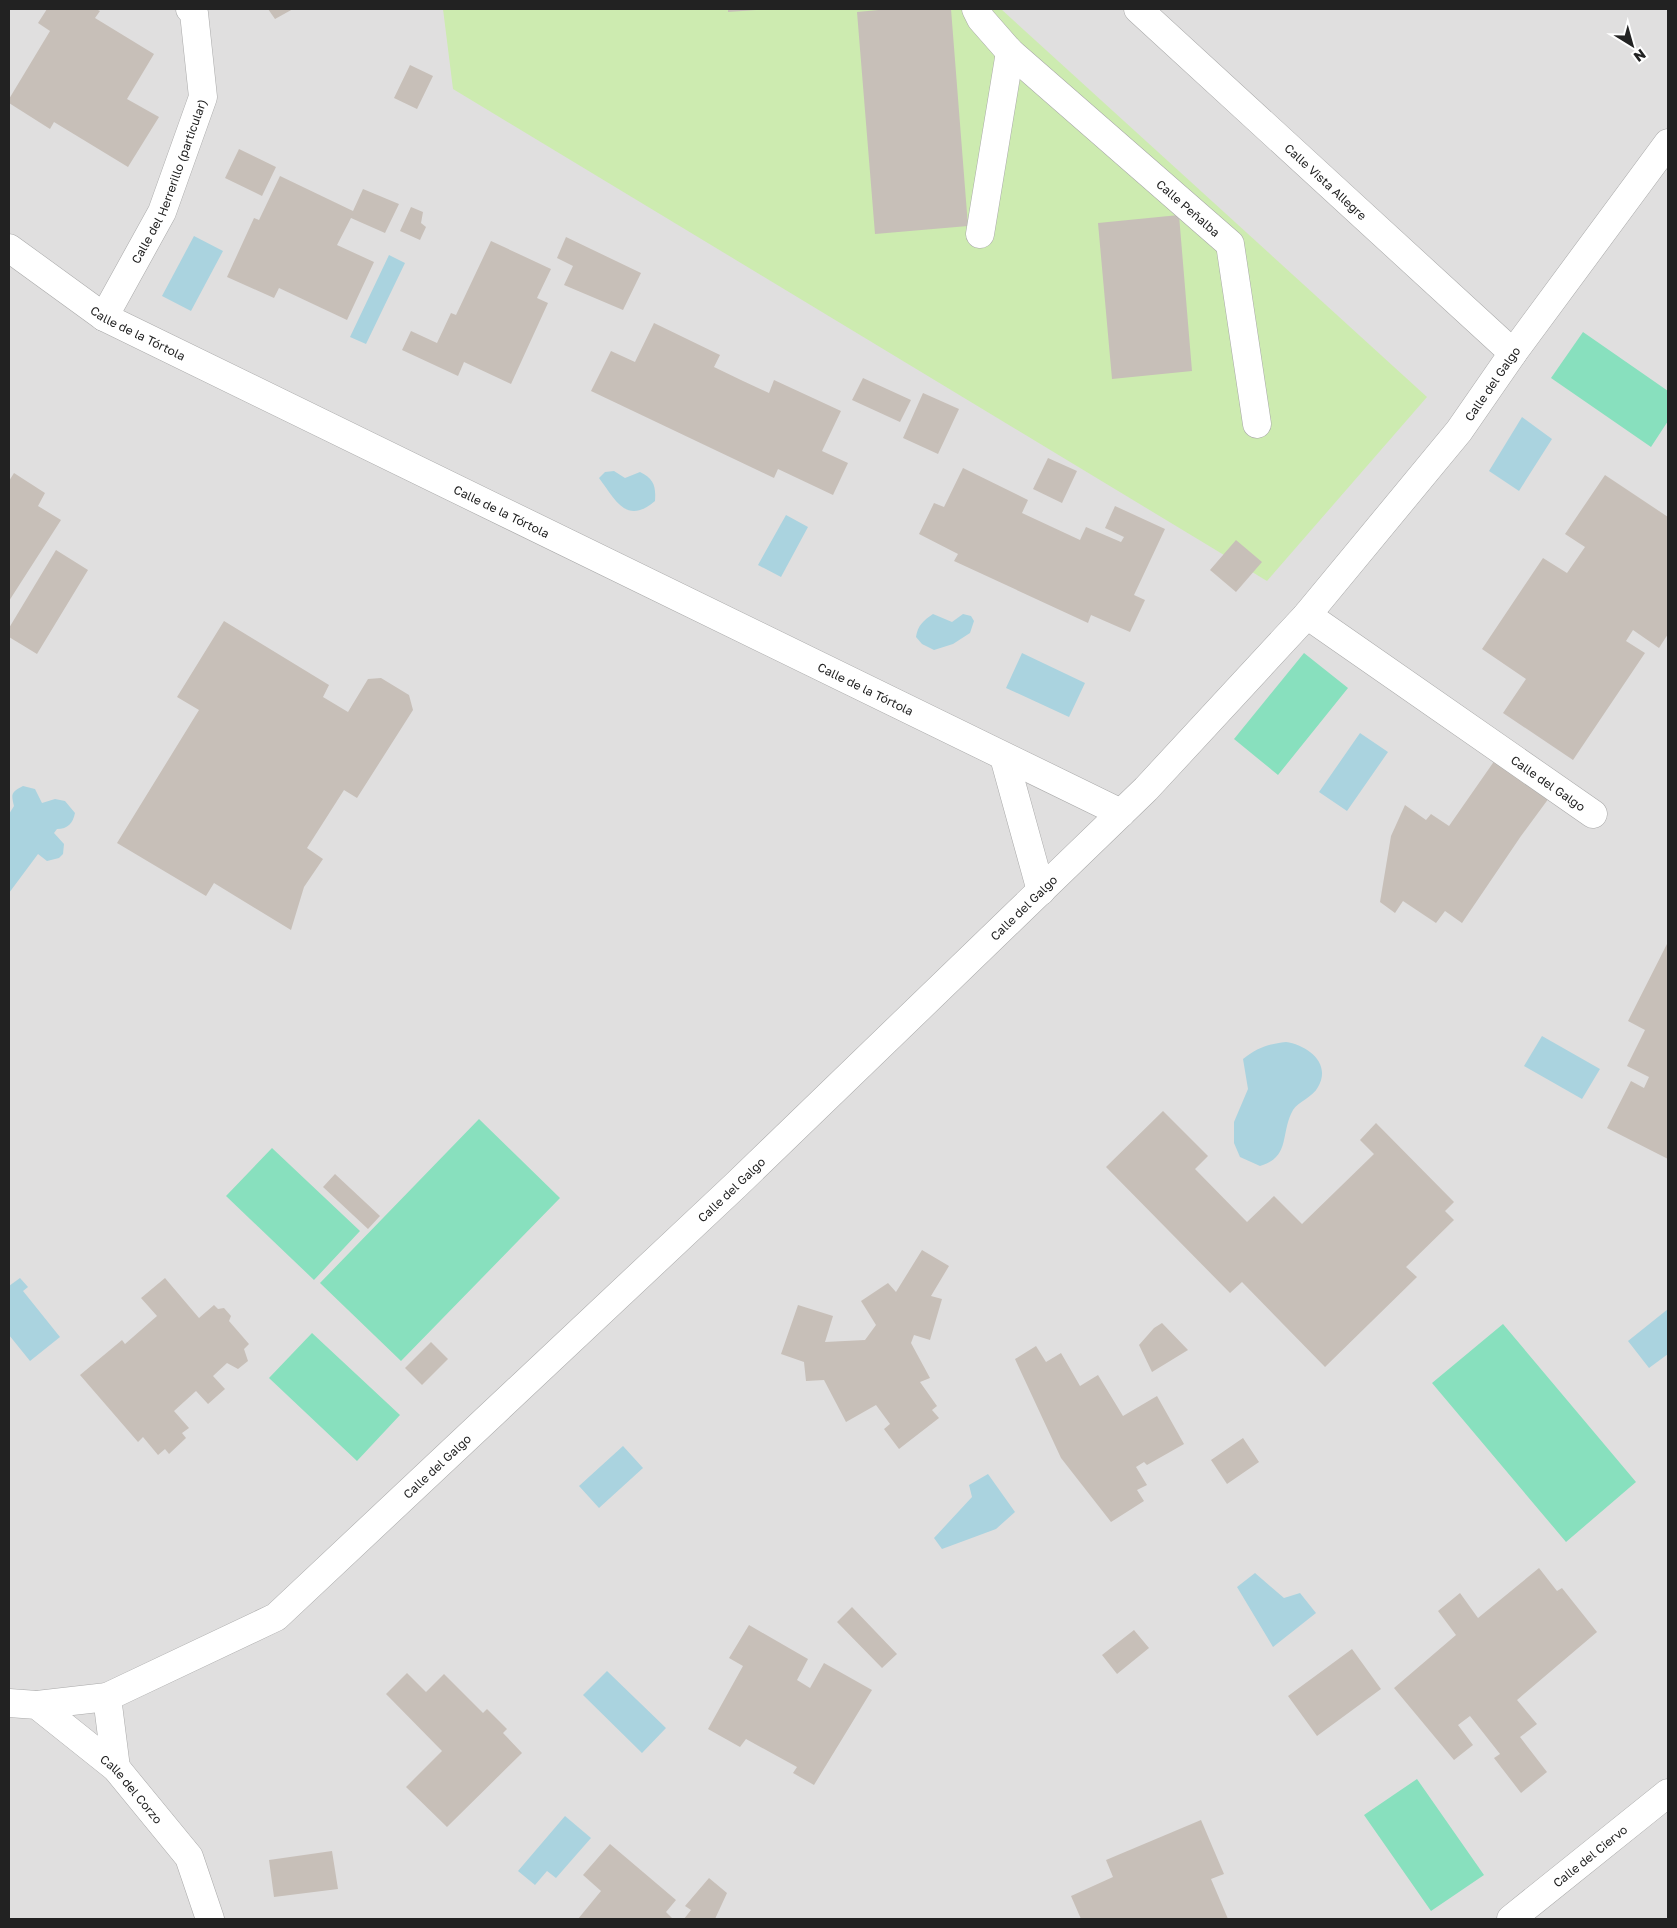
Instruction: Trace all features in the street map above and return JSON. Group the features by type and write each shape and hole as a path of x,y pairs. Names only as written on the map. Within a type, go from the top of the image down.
{"street":[{"name":"Calle del Herrerillo (particular)","path":"104,317 162,212 203,97 194,13 190,9"},
{"name":"Calle Peñalba","path":"976,9 981,19 1010,52 1230,244 1257,424"},
{"name":"Calle Vista Allegre","path":"1138,9 1513,353"},
{"path":"980,234 1010,52"},
{"name":"Calle del Galgo","path":"36,1705 107,1697 276,1617 736,1185 1121,814 1307,615 1459,430 1513,353 1668,143"},
{"name":"Calle de la Tórtola","path":"9,248 104,317 1121,814"},
{"name":"Calle del Galgo","path":"1307,615 1592,814"},
{"path":"1004,757 1041,891"},
{"path":"107,1697 116,1768"},
{"path":"9,1703 36,1705"},
{"name":"Calle del Corzo","path":"36,1705 116,1768 189,1857 210,1919"},
{"name":"Calle del Ciervo","path":"1511,1919 1668,1792"}],"shaded area":[{"path":"9,9 1668,9 1668,1919 9,1919"}],"green space":[{"path":"443,9 1001,9 1427,397 1267,581 453,89"},
{"path":"1583,332 1668,391 1668,421 1651,447 1551,378"},
{"path":"1304,653 1348,688 1278,775 1234,739"},
{"path":"479,1119 560,1198 401,1361 320,1283"},
{"path":"272,1148 360,1231 314,1280 226,1196"},
{"path":"1503,1324 1636,1482 1566,1542 1432,1383"},
{"path":"312,1333 400,1415 357,1461 269,1378"},
{"path":"1417,1779 1484,1875 1431,1911 1364,1815"}],"water":[{"path":"194,236 223,251 191,311 162,296"},
{"path":"389,255 405,263 366,344 350,337"},
{"path":"1522,417 1552,439 1519,491 1489,471"},
{"path":"614,471 625,478 640,472 648,477 653,484 655,501 645,508 636,511 622,507 599,478 605,472"},
{"path":"786,515 808,527 781,577 758,565"},
{"path":"933,614 952,622 963,614 971,616 974,621 970,633 953,644 934,650 922,644 916,637 918,629"},
{"path":"1022,653 1085,683 1069,717 1006,688"},
{"path":"1360,733 1388,752 1347,811 1319,792"},
{"path":"23,786 35,789 42,803 55,799 65,801 75,813 69,825 57,829 54,833 64,844 63,854 59,858 47,861 38,854 9,893 9,814 14,806 13,794"},
{"path":"1542,1036 1600,1069 1582,1099 1524,1066"},
{"path":"1286,1042 1302,1047 1315,1057 1320,1063 1322,1078 1316,1090 1293,1110 1281,1150 1270,1162 1260,1166 1240,1157 1234,1143 1234,1122 1248,1089 1243,1059 1263,1047"},
{"path":"20,1278 28,1287 23,1291 60,1337 30,1361 9,1335 9,1286"},
{"path":"1668,1309 1668,1354 1649,1368 1628,1341"},
{"path":"623,1446 643,1468 599,1508 579,1486"},
{"path":"988,1474 1015,1512 996,1529 942,1549 934,1538 972,1497 969,1485"},
{"path":"1255,1573 1284,1598 1300,1593 1316,1613 1273,1647 1237,1587"},
{"path":"607,1671 666,1728 642,1753 583,1695"},
{"path":"565,1816 591,1838 556,1878 547,1871 535,1885 518,1871"}],"building":[{"path":"47,9 96,9 100,11 95,18 154,54 127,99 159,117 128,167 54,122 50,129 9,103 9,99 50,31 38,23"},
{"path":"268,9 293,9 275,19"},
{"path":"728,9 756,9 756,10 728,12"},
{"path":"889,9 951,9 968,226 875,234 857,12"},
{"path":"410,65 433,76 417,109 394,98"},
{"path":"239,149 276,167 262,196 225,178"},
{"path":"280,176 353,211 363,189 399,204 385,233 351,218 337,245 374,262 347,320 279,288 274,298 227,277 254,218 259,220"},
{"path":"411,207 423,212 421,223 426,227 420,240 400,231"},
{"path":"1179,215 1192,371 1112,379 1098,223"},
{"path":"566,237 641,273 623,310 564,285 573,266 557,258"},
{"path":"491,241 551,269 537,298 548,303 511,384 464,362 458,376 402,350 411,331 437,343 451,313 456,315"},
{"path":"654,323 720,355 714,367 743,381 769,393 774,380 841,411 822,451 848,463 833,495 778,469 774,478 591,391 611,351 635,362"},
{"path":"863,378 911,400 900,422 852,400"},
{"path":"923,393 959,409 938,454 903,438"},
{"path":"1048,458 1077,471 1062,503 1033,489"},
{"path":"963,468 1028,500 1022,513 1080,540 1086,527 1121,542 1124,537 1105,528 1115,506 1165,529 1134,595 1145,600 1130,632 1091,615 1088,623 954,561 958,554 919,534 934,503 944,507"},
{"path":"14,473 45,493 38,506 61,520 9,601 9,481"},
{"path":"1605,475 1668,517 1668,634 1659,648 1633,630 1626,641 1645,653 1573,760 1503,713 1526,679 1482,649 1543,558 1567,573 1585,547 1565,534"},
{"path":"1236,540 1262,562 1236,592 1210,570"},
{"path":"56,550 88,570 37,654 9,637 9,628"},
{"path":"224,621 329,685 323,697 348,712 368,679 381,678 409,695 413,710 357,798 344,790 307,848 323,859 304,887 291,930 214,883 206,896 117,843 199,710 177,697"},
{"path":"1495,760 1549,798 1462,923 1445,911 1436,923 1403,901 1395,913 1380,902 1391,836 1405,805 1426,820 1431,814 1449,826"},
{"path":"1668,942 1668,1159 1607,1128 1631,1081 1644,1088 1649,1077 1627,1066 1645,1030 1628,1021"},
{"path":"1163,1111 1208,1156 1195,1169 1247,1222 1274,1196 1302,1224 1374,1154 1360,1140 1376,1123 1454,1202 1445,1211 1454,1220 1406,1267 1417,1277 1325,1367 1242,1282 1230,1293 1106,1167"},
{"path":"335,1174 380,1216 368,1229 323,1187"},
{"path":"922,1250 949,1266 931,1296 942,1299 930,1340 914,1335 911,1343 930,1378 920,1382 937,1406 932,1410 939,1418 899,1449 884,1429 890,1424 876,1405 846,1422 824,1380 806,1381 804,1362 781,1354 798,1305 833,1316 825,1342 865,1340 876,1325 861,1301 888,1283 896,1292"},
{"path":"165,1278 199,1318 214,1305 218,1309 224,1308 231,1316 229,1321 249,1344 244,1349 248,1361 238,1369 227,1363 213,1376 225,1389 208,1404 196,1391 174,1411 189,1428 182,1433 186,1438 169,1454 165,1449 158,1455 143,1437 138,1442 80,1375 122,1340 125,1344 157,1316 141,1298"},
{"path":"1162,1323 1188,1350 1152,1372 1139,1345 1154,1328"},
{"path":"431,1342 448,1359 422,1385 405,1368"},
{"path":"1036,1346 1046,1362 1061,1353 1080,1386 1098,1375 1123,1416 1157,1396 1184,1444 1147,1465 1144,1462 1136,1467 1147,1485 1137,1490 1144,1501 1111,1522 1061,1458 1015,1359"},
{"path":"1243,1438 1259,1462 1227,1484 1211,1460"},
{"path":"1539,1568 1557,1591 1562,1588 1597,1632 1517,1700 1537,1724 1520,1737 1547,1772 1521,1793 1494,1758 1500,1754 1470,1716 1458,1725 1473,1745 1454,1760 1394,1688 1456,1635 1438,1611 1460,1593 1478,1618"},
{"path":"852,1607 897,1654 882,1668 837,1622"},
{"path":"749,1625 808,1659 797,1680 810,1688 824,1663 872,1690 814,1785 793,1773 797,1767 746,1739 740,1747 708,1729 743,1666 729,1658"},
{"path":"1134,1630 1149,1648 1117,1674 1102,1655"},
{"path":"1352,1649 1381,1689 1317,1736 1288,1696"},
{"path":"407,1673 426,1692 444,1674 483,1713 487,1709 507,1729 503,1733 522,1753 447,1827 406,1787 442,1751 386,1694"},
{"path":"1201,1820 1224,1874 1211,1879 1228,1919 1081,1919 1071,1896 1113,1877 1106,1860"},
{"path":"610,1844 676,1900 666,1912 673,1919 578,1919 601,1891 583,1875"},
{"path":"332,1851 338,1889 274,1897 269,1860"},
{"path":"709,1878 727,1893 715,1919 684,1919 691,1910 685,1906"}]}
